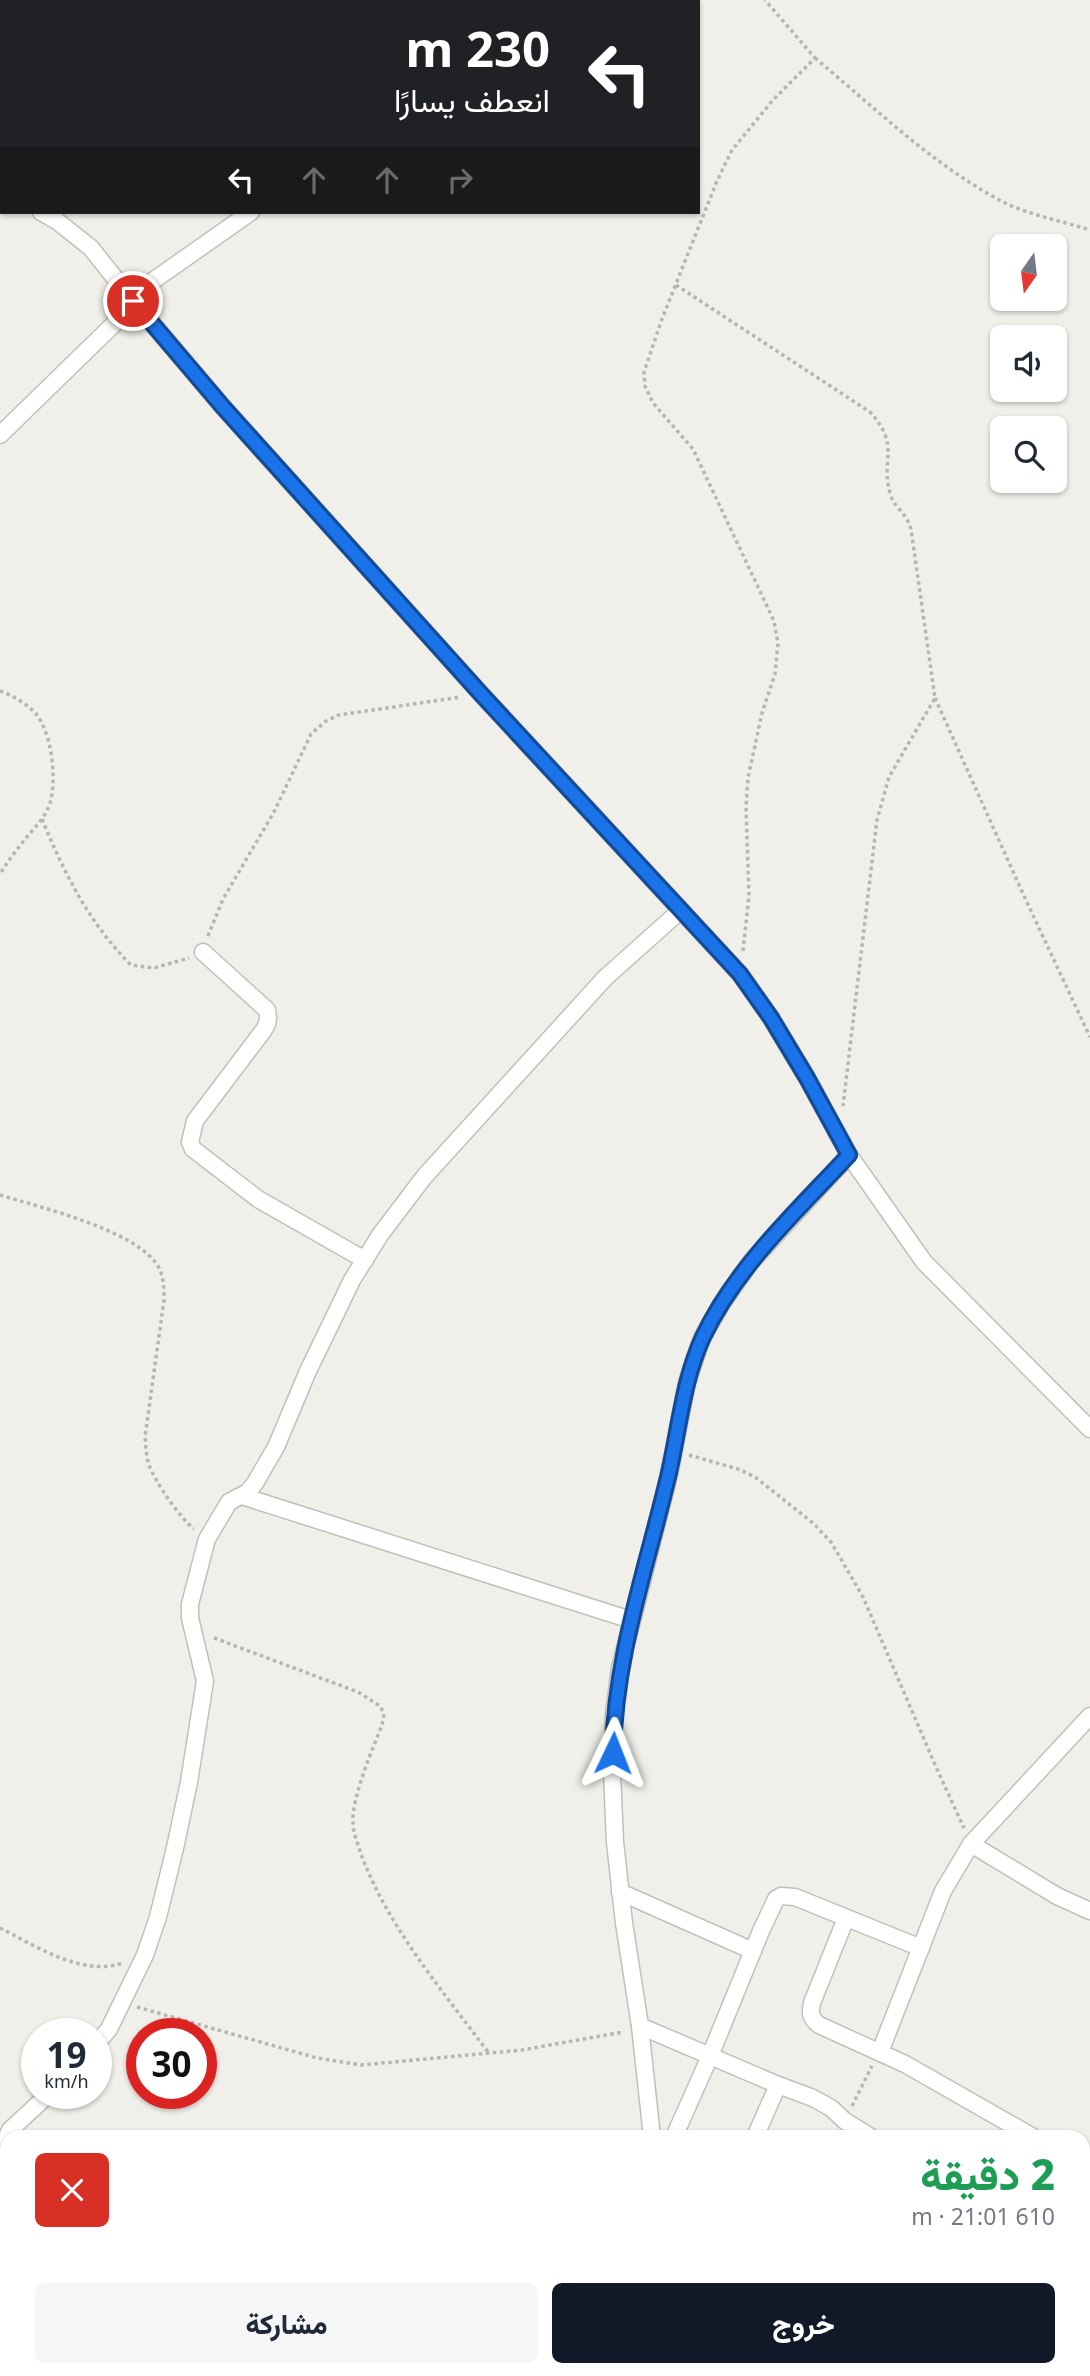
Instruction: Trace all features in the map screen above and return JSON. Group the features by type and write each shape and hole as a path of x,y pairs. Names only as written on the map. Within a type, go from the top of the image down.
{"street":[{"path":"45,214 91,248 223,407 481,694 740,974 771,1018 849,1155 924,1262 1090,1429"},
{"path":"0,435 118,320 147,285 248,214"},
{"path":"112,2023 145,1955 158,1917 189,1782 205,1681 192,1631 190,1604 207,1539 229,1502 242,1496 255,1483 276,1447 332,1319 380,1235 424,1177 605,978 681,909"},
{"path":"203,952 267,1010 268,1024 195,1121 190,1142 193,1149 258,1199 365,1260"},
{"path":"651,2130 615,1842 612,1772 614,1714 620,1668 674,1451 687,1382 702,1338 750,1263 849,1155"},
{"path":"242,1496 631,1620"},
{"path":"880,2052 943,1891 971,1844 1090,1716"},
{"path":"971,1844 1057,1896 1090,1911"},
{"path":"620,1892 753,1951"},
{"path":"677,2130 776,1899 781,1896 795,1897 921,1948"},
{"path":"846,1917 811,2003 812,2019 819,2025 905,2064 1021,2130"},
{"path":"640,2026 824,2103 860,2130"},
{"path":"758,2130 778,2085"},
{"path":"10,2130 33,2109"}],"path":[{"path":"765,0 815,58 932,157 1005,203 1090,230"},
{"path":"740,974 749,896 746,807 748,778 762,713 775,674 778,644 774,621 693,449 653,403 645,386 644,372 717,181 732,150 773,100 815,58"},
{"path":"676,285 870,412 882,425 888,441 891,498 907,516 911,528 935,698 1090,1037"},
{"path":"0,691 36,714 46,732 52,758 53,788 50,804 42,819 21,843 0,874"},
{"path":"42,819 68,880 104,933 131,965 154,968 203,952 213,919 274,812 311,734 339,715 481,694"},
{"path":"839,1139 877,820 889,777 935,698"},
{"path":"0,1195 90,1223 142,1250 159,1269 163,1279 164,1300 145,1437 146,1452 150,1467 182,1519 207,1539"},
{"path":"674,1451 738,1469 755,1478 813,1523 831,1542 846,1563 863,1597 971,1844"},
{"path":"192,1631 358,1692 380,1706 384,1714 382,1725 354,1807 355,1836 380,1896 416,1954 488,2053"},
{"path":"0,1928 51,1953 93,1967 111,1967 145,1955"},
{"path":"122,2003 317,2059 360,2065 522,2050 613,2035 640,2026"},
{"path":"845,2121 880,2052"}],"route":[{"path":"133,301 223,407 481,694 740,974 771,1018 849,1155 750,1263 702,1338 687,1382 669,1475 620,1668 614,1714 613,1753"}]}
